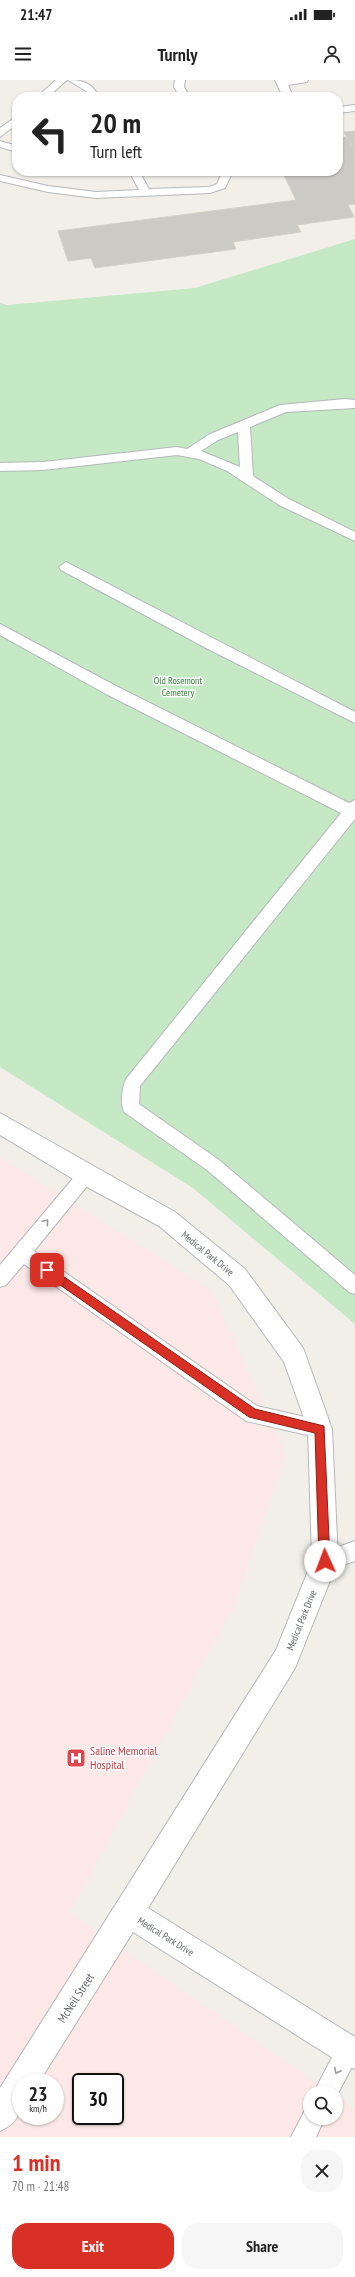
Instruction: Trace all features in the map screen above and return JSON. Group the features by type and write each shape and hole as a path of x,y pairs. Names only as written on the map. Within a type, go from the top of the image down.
{"street":[{"name":"Medical Park Drive","path":"0,1123 86,1175 167,1219 237,1277 294,1356 320,1429 325,1561 286,1659 129,1913 352,2052"},
{"name":"McNeil Street","path":"27,2073 129,1913"},
{"name":"McNeil Street","path":"0,2116 12,2097"}],"lane":[{"path":"48,92 62,80"},
{"path":"73,80 90,89 92,92"},
{"path":"180,80 179,87 182,92"},
{"path":"286,92 281,81 303,80"},
{"path":"343,109 355,108"},
{"path":"0,134 12,123"},
{"path":"0,144 12,147"},
{"path":"137,176 146,193"},
{"path":"0,178 48,189 96,196 210,190 221,186 226,176"},
{"path":"189,453 214,437 284,408 345,403 355,404"},
{"path":"244,425 247,478"},
{"path":"0,467 43,466 177,451 202,455 232,468 284,502 355,537"},
{"path":"66,567 211,645 355,718"},
{"path":"0,629 111,690 354,810 132,1084 130,1108 213,1165 355,1286"},
{"path":"0,1279 86,1175"},
{"path":"21,1252 253,1414 320,1429"},
{"path":"325,1561 355,1551"},
{"path":"331,2085 352,2052"},
{"path":"303,2137 309,2125"}],"shaded area":[{"name":"Saline Memorial Hospital","path":"0,1157 211,1290 286,1454 235,1604 70,1913 320,2085 303,2085 303,2125 343,2125 343,2101 355,2110 355,2137 0,2137"}],"green space":[{"name":"Old Rosemont Cemetery","path":"355,239 355,1324 193,1188 0,1067 0,303 7,305 195,288"}],"building":[{"path":"355,131 355,152 344,132"},
{"path":"343,137 347,137 355,152 355,204 348,205 354,217 297,225 301,232 233,242 236,249 95,268 91,258 68,261 58,231 296,200 284,176 343,176"}],"place":[{"name":"Saline Memorial Hospital","path":"76,1758"}],"route":[{"path":"47,1270 253,1414 320,1429 325,1561"}]}
